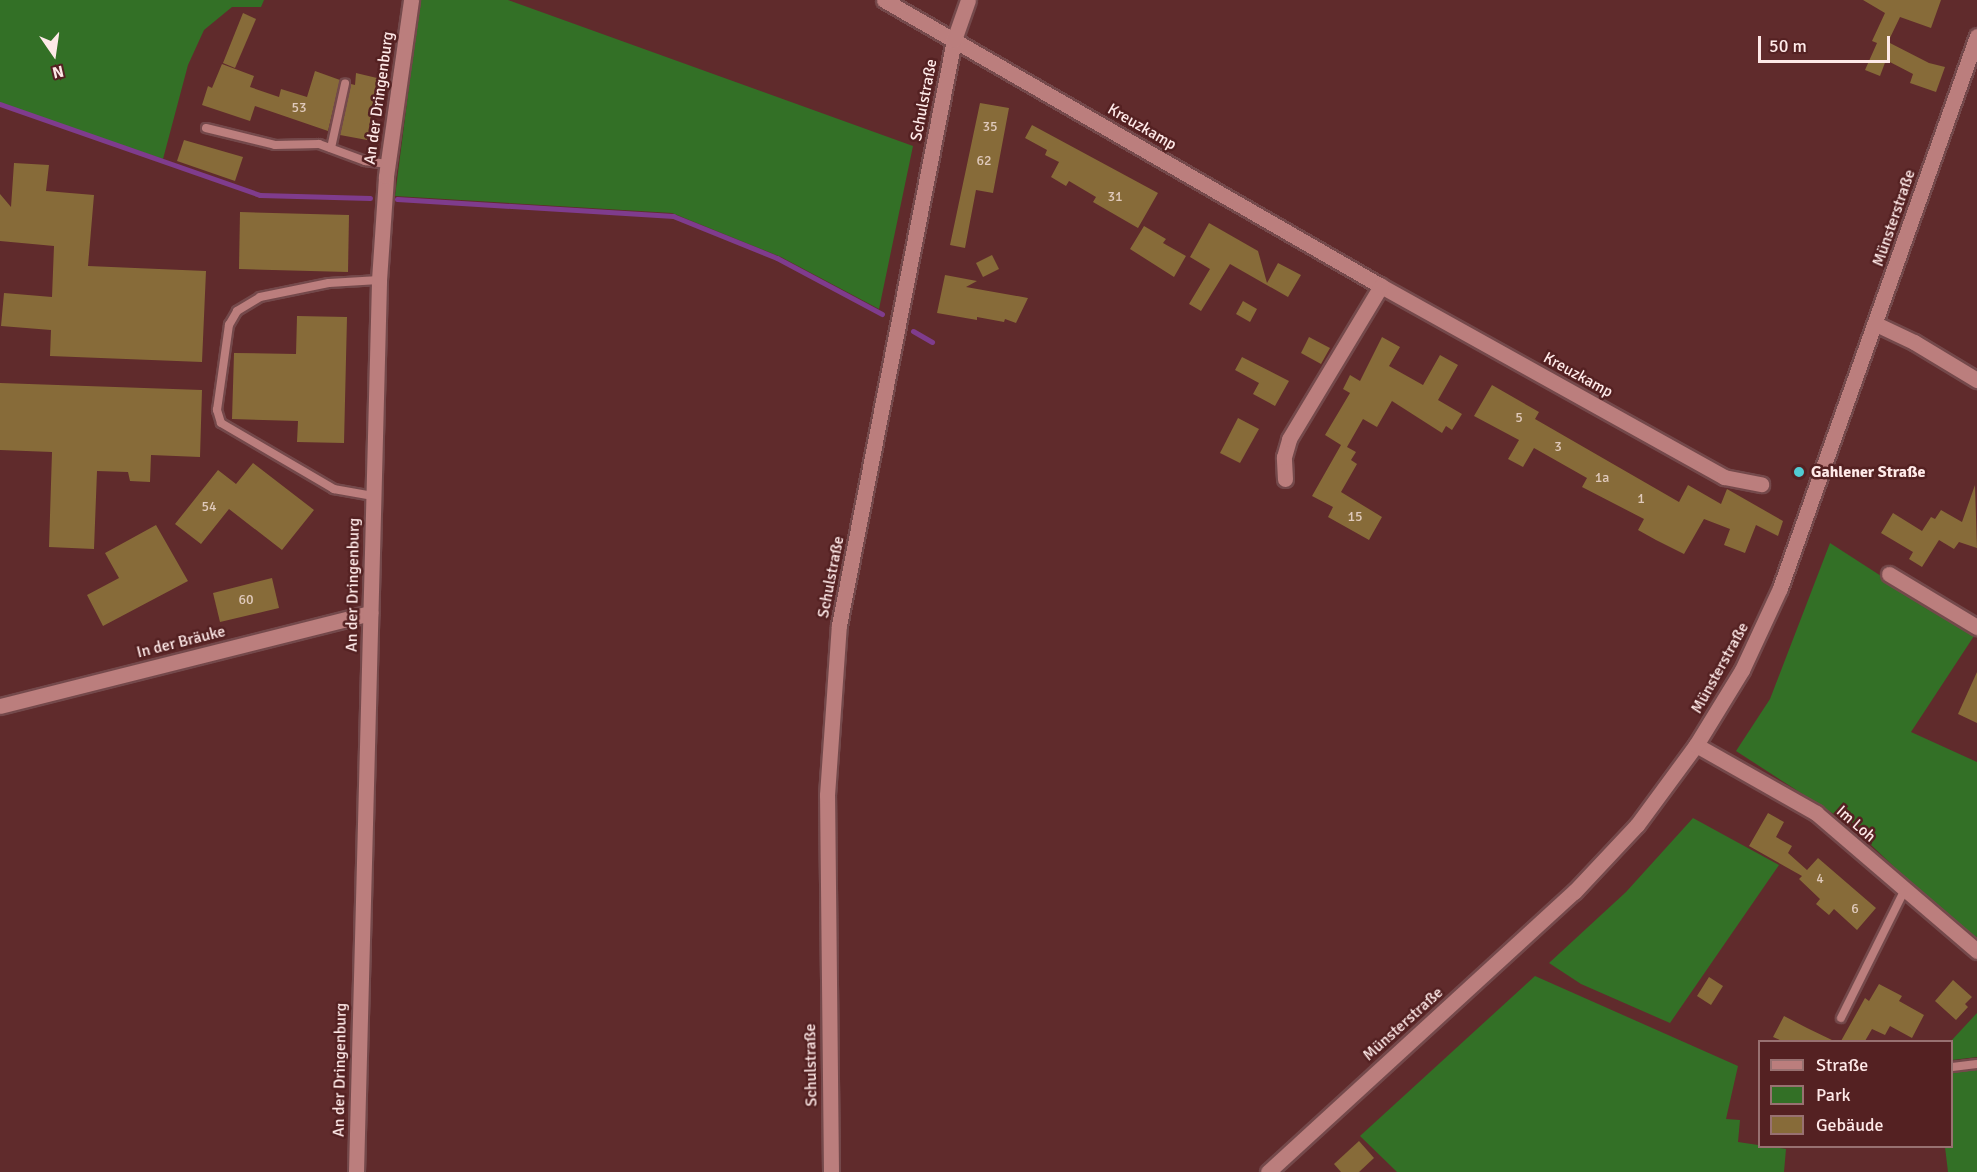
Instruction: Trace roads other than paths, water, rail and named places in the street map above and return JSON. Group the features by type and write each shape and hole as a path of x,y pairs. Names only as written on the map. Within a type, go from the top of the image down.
{"street":[{"name":"An der Dringenburg","path":"356,1172 379,280 387,164 411,0"},
{"name":"Kreuzkamp","path":"884,0 1381,286 1724,477 1761,484"},
{"name":"Schulstraße","path":"831,1172 827,795 839,624 954,40 968,0"},
{"name":"Münsterstraße","path":"1268,1172 1575,892 1637,825 1696,745 1742,670 1780,588 1977,36"},
{"path":"1285,479 1284,457 1290,439 1381,286"},
{"path":"1876,324 1914,342 1977,380"},
{"path":"1889,574 1977,627"},
{"name":"In der Bräuke","path":"0,706 370,613"},
{"name":"Im Loh","path":"1696,745 1816,813 1977,951"}],"lane":[{"path":"331,148 345,84"},
{"path":"206,128 275,145 289,147 303,143 331,148 365,161 387,164"},
{"path":"373,496 334,489 221,423 217,411 229,325 237,311 260,297 329,283 379,280"},
{"path":"1841,1018 1905,890"},
{"path":"1953,1067 1977,1064"}],"waterway":[{"path":"0,104 260,195 370,198"},
{"path":"397,199 673,216 777,258 882,314"},
{"path":"913,331 932,342"}],"place":[{"name":"Gahlener Straße","path":"1799,472"}]}
